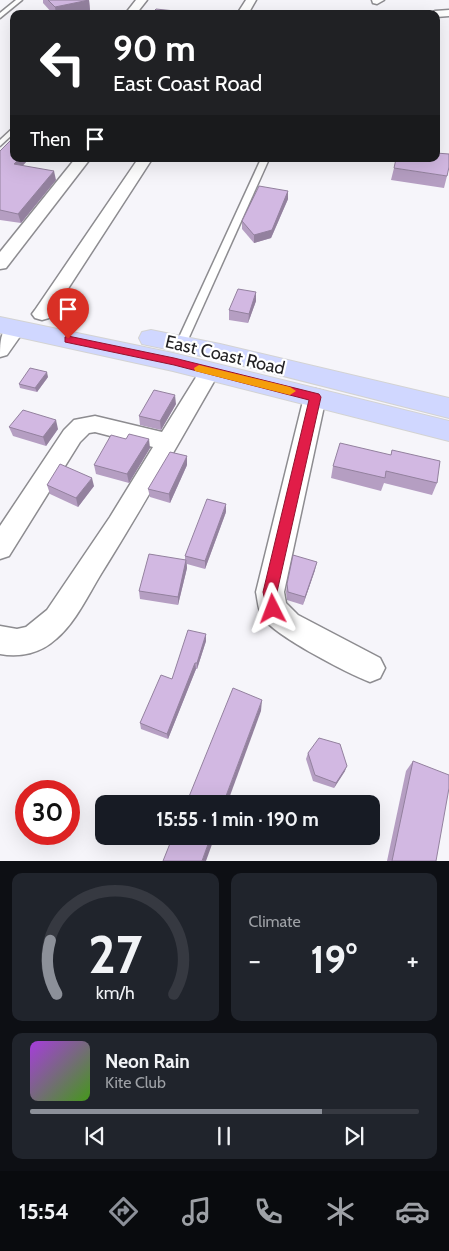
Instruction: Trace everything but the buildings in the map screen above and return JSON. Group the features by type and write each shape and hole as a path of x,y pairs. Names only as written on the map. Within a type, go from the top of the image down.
{"main road":[{"name":"East Coast Road","path":"0,307 42,314 181,344 449,408"},
{"name":"East Coast Road","path":"8,326 210,371 449,431"}],"street":[{"path":"133,10 142,0"},
{"path":"0,264 81,162"},
{"path":"42,314 143,162"},
{"path":"0,350 8,326"},
{"path":"0,640 12,644 27,641 47,631 52,625 118,524 210,371"},
{"path":"315,397 270,592 273,609 288,624 370,668"},
{"path":"0,548 72,436 82,426 95,424 168,442"}],"lane":[{"path":"0,16 18,0"},
{"path":"0,144 10,133"},
{"path":"181,344 263,162"}],"slow traffic":[{"path":"199,368 290,391"}],"route":[{"path":"68,339 174,362 315,397 270,592 273,609"}]}
